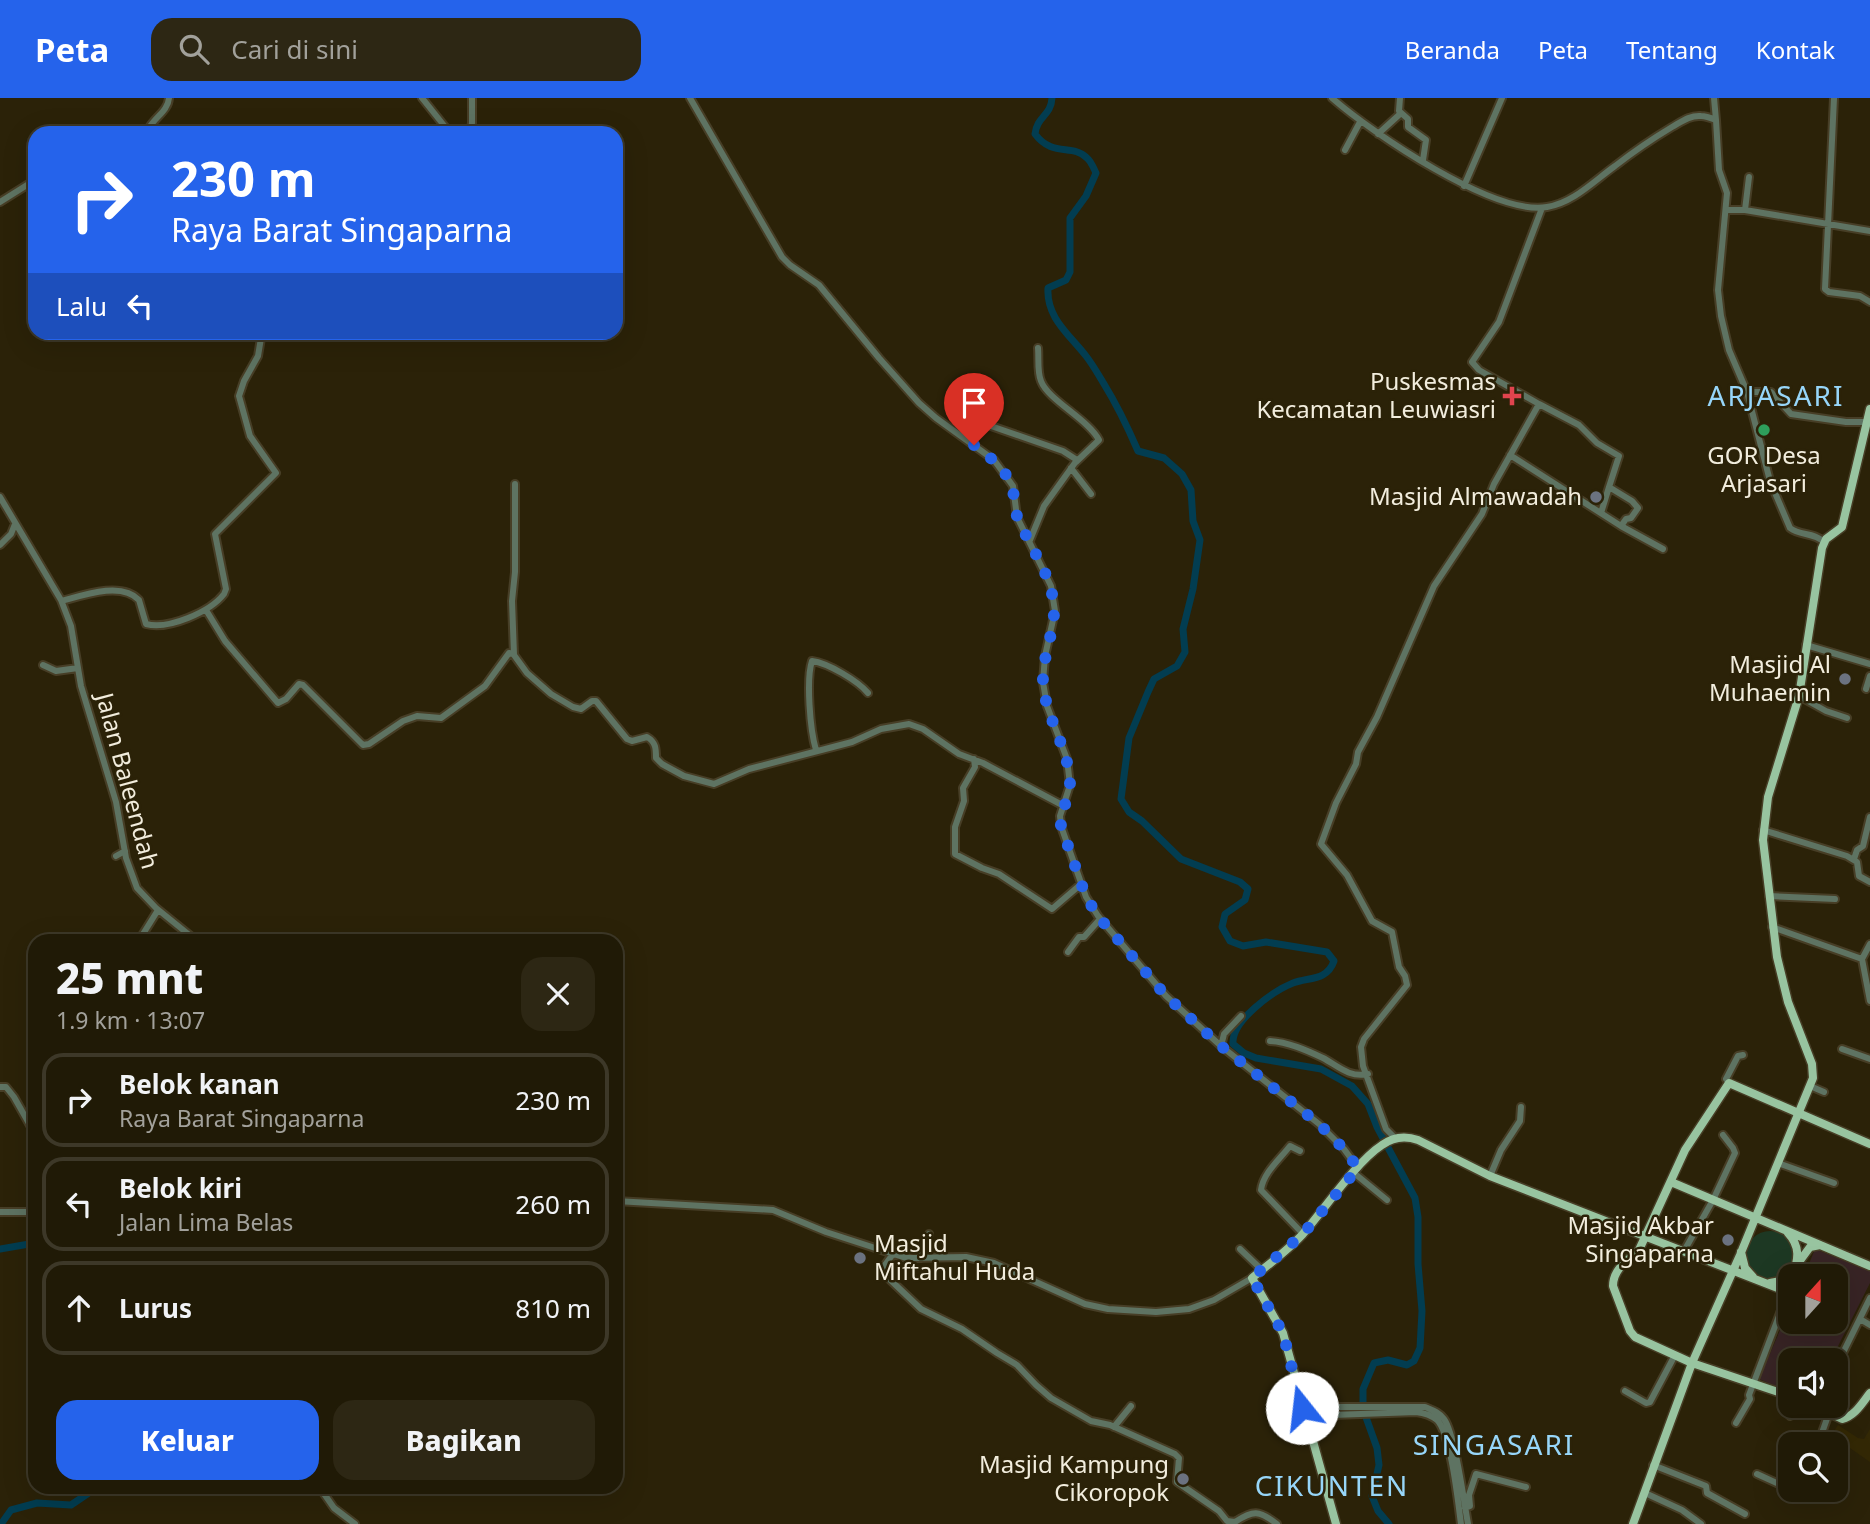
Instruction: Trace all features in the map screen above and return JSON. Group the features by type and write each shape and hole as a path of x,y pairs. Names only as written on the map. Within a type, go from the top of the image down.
{"main road":[{"path":"1633,1524 1692,1363 1748,1236 1814,1073 1788,1002 1772,927 1763,830 1772,782 1798,696 1814,588 1824,542 1842,527 1870,409"},
{"path":"1778,1391 1692,1363 1633,1335 1612,1282 1625,1261 1637,1252 1647,1237 1694,1134 1729,1083 1870,1144"},
{"path":"1336,1524 1283,1333 1252,1278 1303,1234 1356,1170 1380,1146 1394,1138 1409,1137 1426,1143 1490,1176 1764,1283 1778,1286"},
{"path":"1671,1182 1870,1266"},
{"path":"1748,1236 1756,1230 1774,1225"},
{"path":"1786,1231 1798,1247 1797,1264"},
{"path":"1799,1264 1807,1250 1820,1245"},
{"path":"1720,1265 1732,1264 1740,1255"},
{"path":"1740,1255 1745,1268 1754,1279"},
{"path":"1764,1283 1778,1282"},
{"path":"1848,1417 1870,1393"}],"street":[{"path":"150,126 167,108 169,98"},
{"path":"422,98 444,126"},
{"path":"471,126 472,98"},
{"path":"690,98 782,257 819,285 878,358 919,402 936,418 994,460 1013,486 1017,517 1051,586 1055,611 1045,656 1043,682 1047,706 1067,759 1070,785 1060,816 1061,826 1080,885 1100,919 1166,996 1221,1046 1319,1124 1344,1149 1364,1179 1387,1200"},
{"path":"1332,98 1360,122 1464,186 1512,203 1542,208 1558,204 1579,193 1627,157 1684,120 1701,116 1716,120"},
{"path":"1378,134 1400,114 1401,98"},
{"path":"1464,186 1502,98"},
{"path":"1714,98 1719,170 1727,190 1719,298 1727,345 1747,392 1770,481 1790,528 1796,532 1817,536 1824,542"},
{"path":"1834,98 1825,289 1829,292 1860,296 1870,302"},
{"path":"1400,114 1408,118 1409,128 1426,141 1423,160"},
{"path":"1345,150 1360,122"},
{"path":"1745,210 1749,177"},
{"path":"0,202 28,184"},
{"path":"1542,208 1499,322 1472,362 1479,370 1578,425 1597,443 1619,456 1601,513"},
{"path":"1727,210 1745,210 1870,231"},
{"path":"62,601 97,591 125,591 139,600 148,625 169,623 206,610 225,593 214,537 216,530 275,473 250,436 239,396 244,380 258,356 261,340"},
{"path":"1029,540 1044,506 1073,465 1099,440 1092,430 1044,387 1040,377 1038,348"},
{"path":"1747,392 1771,392 1791,414 1846,422 1866,422"},
{"path":"1394,1138 1386,1129 1363,1063 1363,1041 1407,985 1399,967 1392,932 1372,921 1347,875 1321,844 1336,803 1356,764 1358,752 1377,717 1434,586 1482,514 1494,484 1539,404"},
{"path":"991,426 1063,451 1076,458 1073,465"},
{"path":"1510,455 1621,526 1663,549"},
{"path":"1073,465 1091,494"},
{"path":"515,484 515,572 512,601 514,654 527,673 559,699 581,709 592,701 599,703 627,739 650,739 656,747 656,758 659,762 700,781 714,784 744,771 852,742 881,729 909,724 923,729 957,753 974,759 1064,806"},
{"path":"1609,487 1632,501 1638,508 1632,518 1626,519 1621,526"},
{"name":"Jalan Baleendah","path":"0,497 62,601 71,626 81,686 116,802 125,851 139,892 188,934"},
{"path":"0,545 11,534 15,524"},
{"path":"206,610 225,641 278,703 301,684 321,700 361,743 369,744 417,716 441,718 485,686 505,657 509,653 514,654"},
{"path":"1806,645 1870,664"},
{"path":"816,750 810,730 808,671 812,660 847,677 868,693"},
{"path":"43,665 56,671 78,668"},
{"path":"1866,689 1870,676"},
{"path":"1798,696 1826,711 1847,718"},
{"path":"974,759 972,764 975,767 964,782 964,801 955,827 955,854 999,874 1052,909 1080,885"},
{"path":"1854,859 1857,850 1861,848 1870,817"},
{"path":"1763,830 1854,859 1859,876 1870,882"},
{"path":"1861,848 1870,849"},
{"path":"116,856 125,851"},
{"path":"1769,896 1835,899"},
{"path":"143,934 158,910"},
{"path":"1069,953 1079,937 1084,937 1100,919"},
{"path":"1772,927 1862,959"},
{"path":"1870,946 1862,959 1870,1001"},
{"path":"1221,1046 1224,1034 1241,1016"},
{"path":"1270,1041 1311,1052 1347,1073 1358,1076 1368,1074"},
{"path":"1842,1049 1870,1059"},
{"path":"1729,1083 1726,1079 1728,1072 1738,1056 1743,1055"},
{"path":"1810,1086 1824,1092"},
{"path":"0,1087 6,1087 13,1095 28,1122"},
{"path":"1490,1176 1501,1150 1520,1121 1521,1107"},
{"path":"1684,1251 1713,1200 1735,1153 1724,1135"},
{"path":"1300,1151 1290,1146 1276,1161 1261,1184 1261,1190 1303,1234"},
{"path":"1778,1163 1834,1183"},
{"path":"623,1201 773,1210 837,1236 893,1254 918,1259 942,1256 981,1259 1006,1267 1090,1306 1126,1311 1156,1312 1196,1307 1252,1278"},
{"path":"0,1212 28,1212"},
{"path":"918,1259 929,1234"},
{"path":"1240,1250 1262,1270"},
{"path":"893,1254 883,1272 921,1310 962,1329 1017,1364 1051,1398 1091,1421 1115,1427 1175,1454 1179,1458 1177,1482 1219,1511 1227,1521 1235,1522 1256,1512 1277,1524"},
{"path":"1846,1348 1870,1298"},
{"path":"1736,1423 1750,1399 1748,1396 1778,1318"},
{"path":"1860,1320 1870,1325"},
{"path":"1625,1391 1646,1403 1650,1402 1675,1355"},
{"path":"1115,1427 1130,1406"},
{"path":"1304,1412 1425,1407 1438,1413 1447,1424 1461,1524"},
{"path":"1453,1461 1468,1524"},
{"path":"1653,1465 1706,1486 1707,1493 1745,1514"},
{"path":"1465,1508 1470,1506 1469,1495 1476,1474 1526,1487"},
{"path":"1757,1474 1778,1484"},
{"path":"1644,1493 1682,1510 1701,1524"},
{"path":"324,1494 334,1508 355,1524"}],"shaded area":[{"path":"1815,1249 1870,1271 1870,1283 1848,1326 1848,1264 1809,1264"},
{"path":"1778,1334 1844,1334 1837,1348 1778,1348 1778,1387 1759,1379"},
{"path":"1838,1425 1864,1439 1870,1429 1870,1462 1850,1448 1848,1451 1848,1432 1824,1432 1825,1429 1834,1431"}],"green space":[{"path":"1761,1233 1779,1233 1787,1238 1792,1246 1792,1264 1778,1264 1778,1277 1761,1277 1753,1272 1748,1264 1748,1246 1753,1238"}],"waterway":[{"path":"1052,98 1035,134 1049,146 1081,154 1090,161 1096,173 1086,196 1070,218 1070,272 1066,280 1048,288 1051,308 1060,325 1098,373 1138,451 1164,458 1182,474 1191,490 1193,521 1200,540 1193,589 1183,629 1185,652 1177,666 1154,679 1148,692 1129,738 1121,799 1129,812 1181,859 1240,882 1248,889 1245,900 1225,914 1222,927 1230,941 1243,946 1266,942 1327,952 1334,961 1322,975 1293,983 1255,1008 1239,1026 1233,1044 1256,1058 1321,1069 1352,1086 1368,1104 1377,1127 1415,1198 1422,1311 1420,1348 1414,1361 1407,1365 1388,1360 1374,1363 1363,1389 1363,1409 1377,1448 1379,1465 1372,1496 1378,1511 1389,1524"},
{"path":"0,1249 28,1244"},
{"path":"1,1524 11,1510 37,1503 71,1505 87,1494"}],"place":[{"name":"Puskesmas Kecamatan Leuwiasri","path":"1512,396"},
{"name":"GOR Desa Arjasari","path":"1764,430"},
{"name":"Masjid Almawadah","path":"1596,497"},
{"name":"Masjid Al Muhaemin","path":"1845,679"},
{"name":"Masjid Akbar Singaparna","path":"1728,1240"},
{"name":"Masjid Miftahul Huda","path":"860,1258"},
{"name":"Masjid Kampung Cikoropok","path":"1183,1479"}],"district":[{"name":"ARJASARI","path":"1776,396"},
{"name":"SINGASARI","path":"1494,1445"},
{"name":"CIKUNTEN","path":"1332,1486"}],"route":[{"path":"974,445 994,460 1013,486 1017,517 1051,586 1055,611 1045,656 1043,682 1047,706 1067,759 1070,785 1060,816 1061,826 1086,897 1098,916 1166,996 1221,1046 1319,1124 1344,1149 1358,1168 1303,1234 1252,1278 1283,1333 1302,1408"}]}
